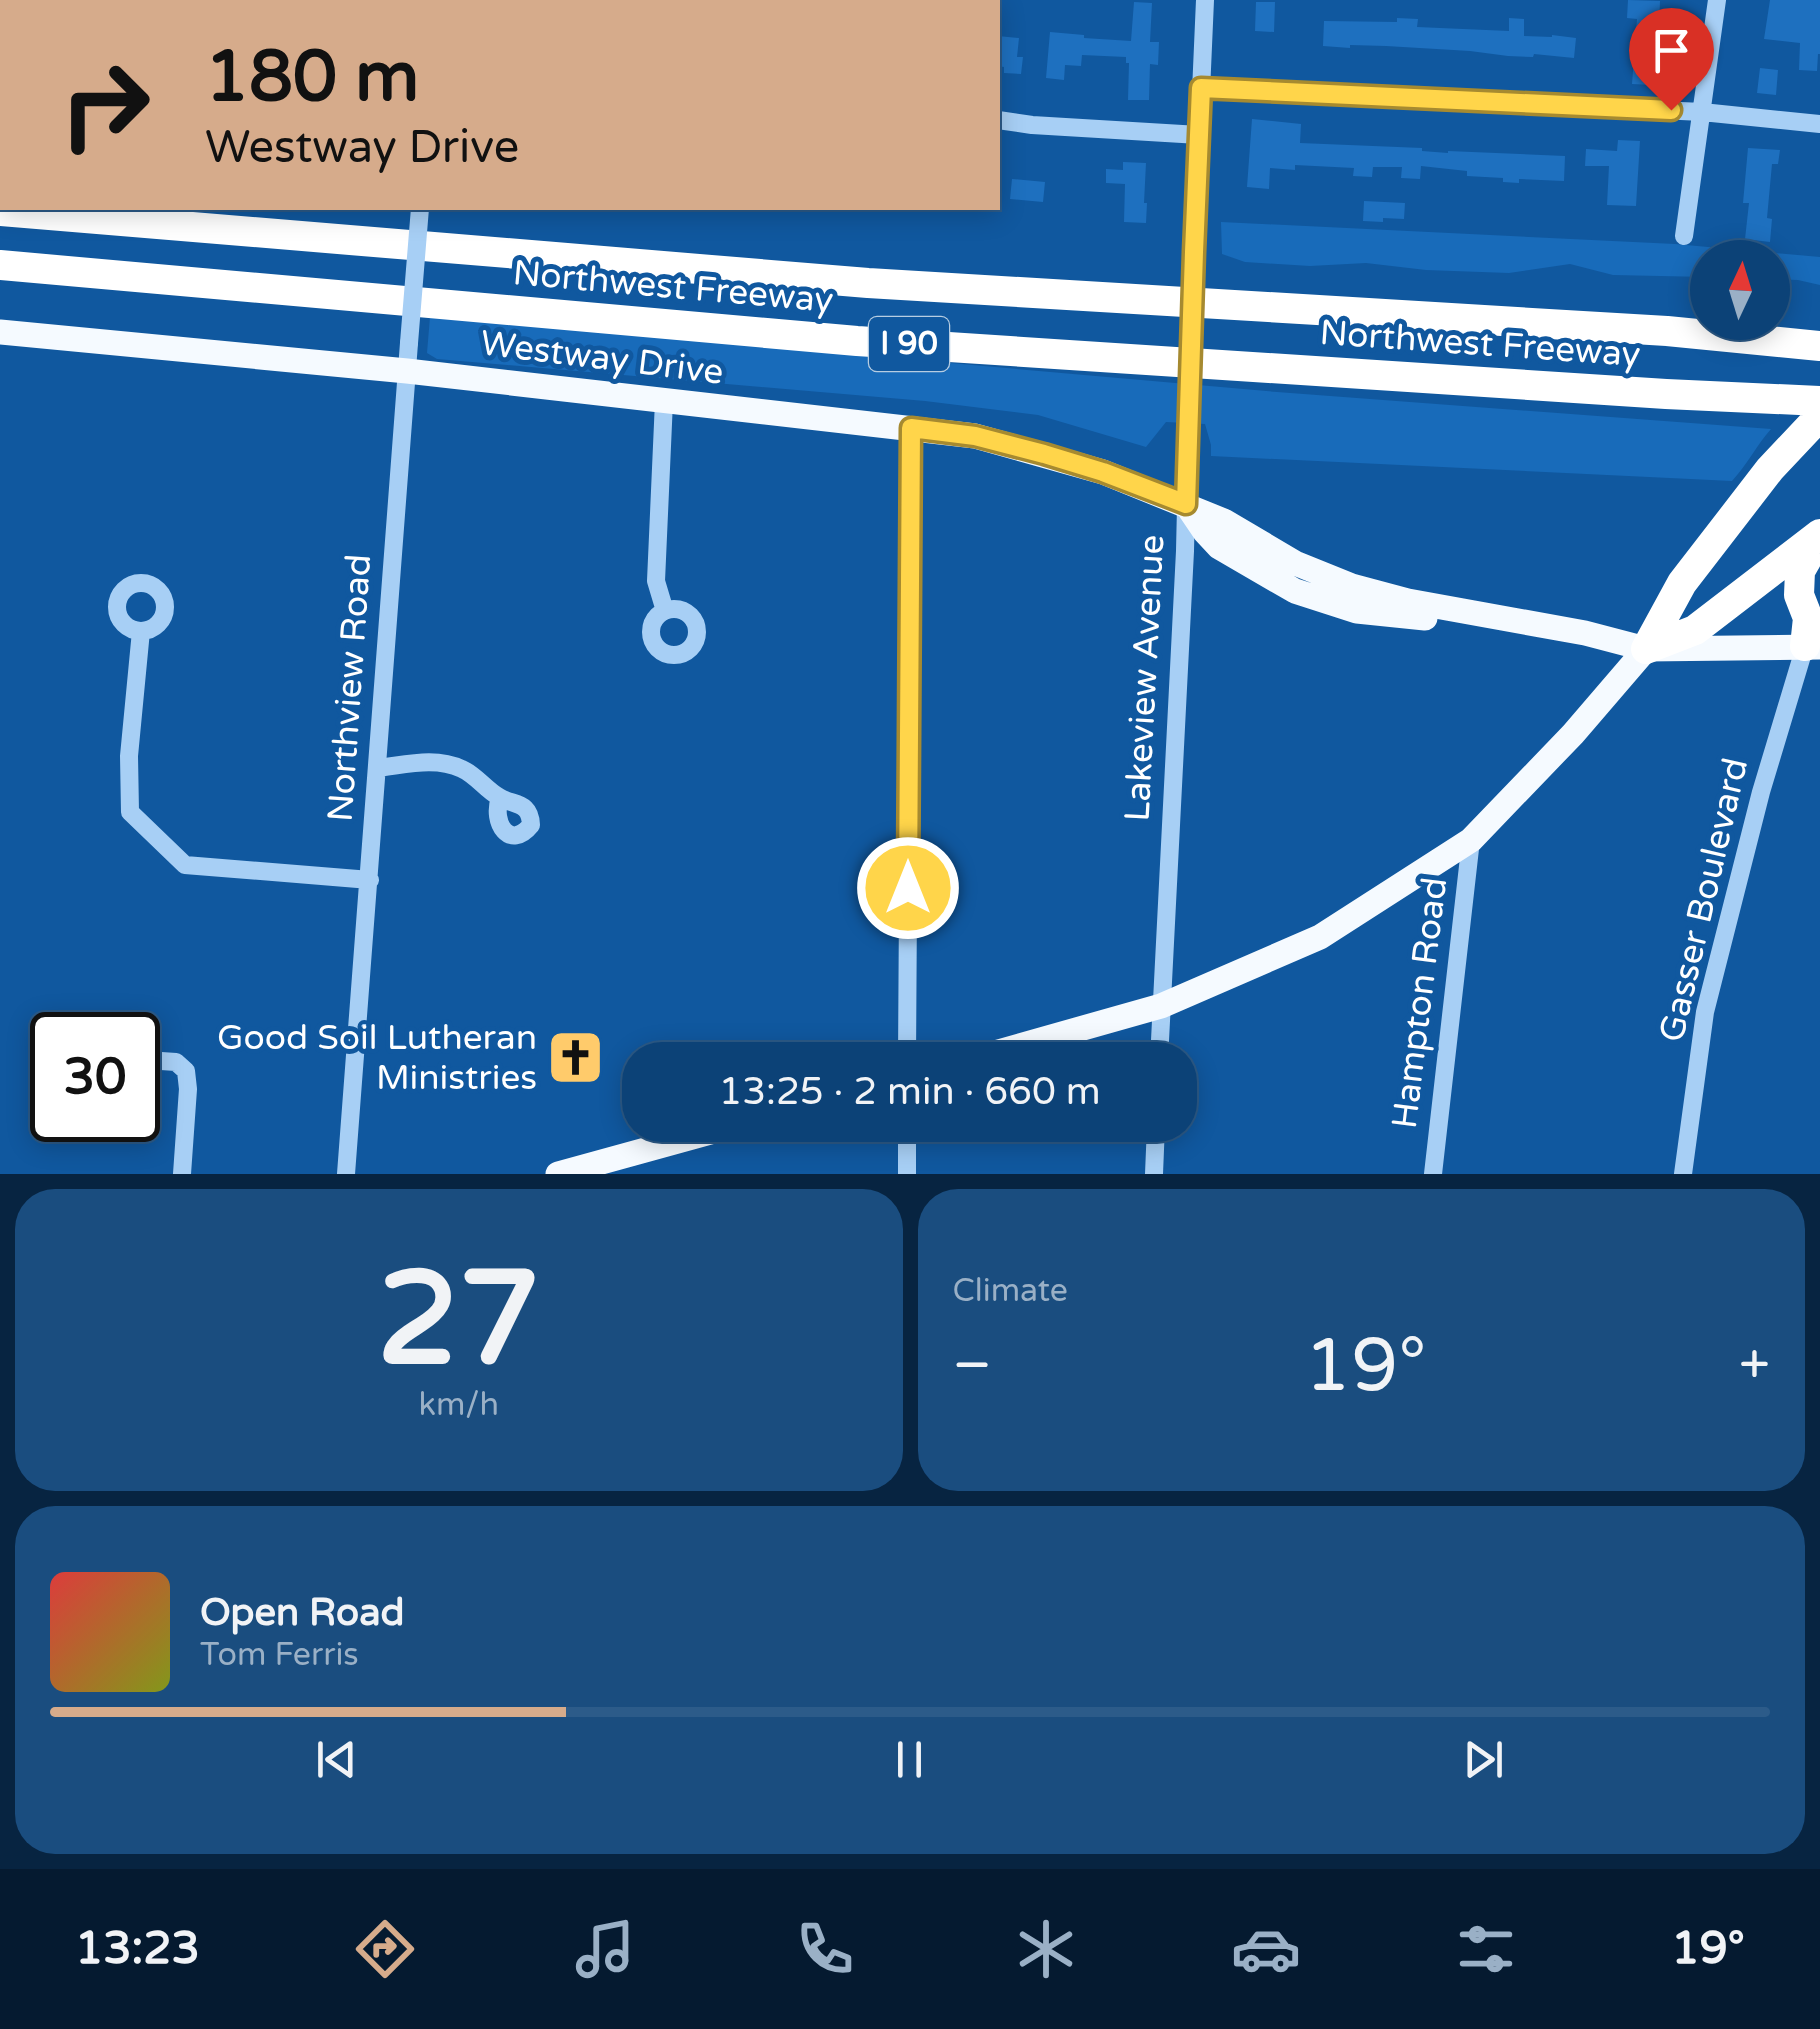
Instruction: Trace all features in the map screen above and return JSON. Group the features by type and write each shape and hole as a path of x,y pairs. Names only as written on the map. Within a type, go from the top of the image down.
{"highway":[{"name":"Northwest Freeway","path":"0,211 868,283 1667,331 1820,346"},
{"name":"Northwest Freeway","path":"0,265 856,341 1820,401"},
{"path":"1646,648 1682,583 1770,469 1820,416"},
{"path":"1646,648 1696,630 1820,536"},
{"path":"1812,646 1808,618 1799,595 1800,570 1820,536"}],"main road":[{"name":"Westway Drive","path":"0,332 407,370 975,436 1103,472 1224,521 1295,563 1352,586 1408,601 1646,648 1812,646"},
{"path":"1034,1042 1161,1006 1320,937 1472,840 1573,734 1646,648"},
{"path":"558,1174 674,1142"}],"street":[{"name":"Lakeview Avenue","path":"1160,1042 1205,0"},
{"path":"1684,236 1717,0"},
{"path":"1201,88 1702,112 1820,124"},
{"path":"1000,120 1199,135"},
{"name":"Northview Road","path":"346,1174 420,210"},
{"path":"664,401 656,581 665,611"},
{"path":"908,1042 911,428"},
{"path":"142,631 129,756 130,812 185,865 370,880"},
{"name":"Gasser Boulevard","path":"1683,1174 1705,1012 1761,792 1812,646"},
{"path":"377,768 424,761 462,768 500,798"},
{"name":"Hampton Road","path":"1434,1174 1472,840"},
{"path":"160,1061 176,1062 186,1071 182,1174"},
{"path":"907,1142 907,1174"},
{"path":"1154,1174 1155,1142"}],"shaded area":[{"path":"1221,222 1690,245 1690,277 1613,275 1570,264 1509,273 1366,263 1310,266 1245,262 1222,254"},
{"path":"1790,254 1820,257 1820,285 1790,280"},
{"path":"430,317 1277,392 1771,429 1732,481 1211,456 1205,424 1166,422 1146,447 1038,415 925,401 437,359 427,353"}],"building":[{"path":"1628,0 1660,1 1658,55 1654,55 1652,85 1632,84 1637,19 1627,18"},
{"path":"1770,0 1820,0 1817,71 1799,70 1800,43 1764,39"},
{"path":"1134,2 1152,3 1150,42 1159,42 1158,65 1150,64 1149,100 1128,100 1126,57 1082,55 1081,66 1065,65 1064,80 1046,78 1050,32 1131,41"},
{"path":"1256,2 1275,2 1274,32 1255,31"},
{"path":"1397,18 1418,19 1417,27 1509,31 1509,18 1524,19 1524,36 1576,38 1574,58 1386,46 1323,46 1324,21 1397,22"},
{"path":"1000,36 1019,38 1017,57 1023,57 1021,74 1004,73 1004,67 1000,66"},
{"path":"1760,68 1778,70 1776,95 1757,93"},
{"path":"1252,119 1301,124 1300,143 1565,156 1564,181 1503,182 1503,178 1467,176 1467,171 1421,166 1420,179 1401,178 1402,167 1373,167 1372,177 1353,176 1354,168 1295,165 1295,170 1270,168 1269,189 1247,187"},
{"path":"1618,140 1640,141 1636,206 1607,205 1609,166 1585,166 1586,149 1617,151"},
{"path":"1748,148 1780,150 1778,164 1772,164 1767,218 1772,219 1770,240 1745,239 1749,203 1743,203"},
{"path":"1123,162 1146,163 1146,223 1124,222 1125,184 1106,183 1106,169 1123,170"},
{"path":"1012,179 1045,182 1043,202 1010,199"},
{"path":"1364,201 1405,203 1404,219 1363,221"}],"place":[{"name":"Good Soil Lutheran Ministries","path":"576,1058"}],"route":[{"path":"908,888 911,428 975,436 1044,454 1186,504 1201,88 1671,110"}]}
